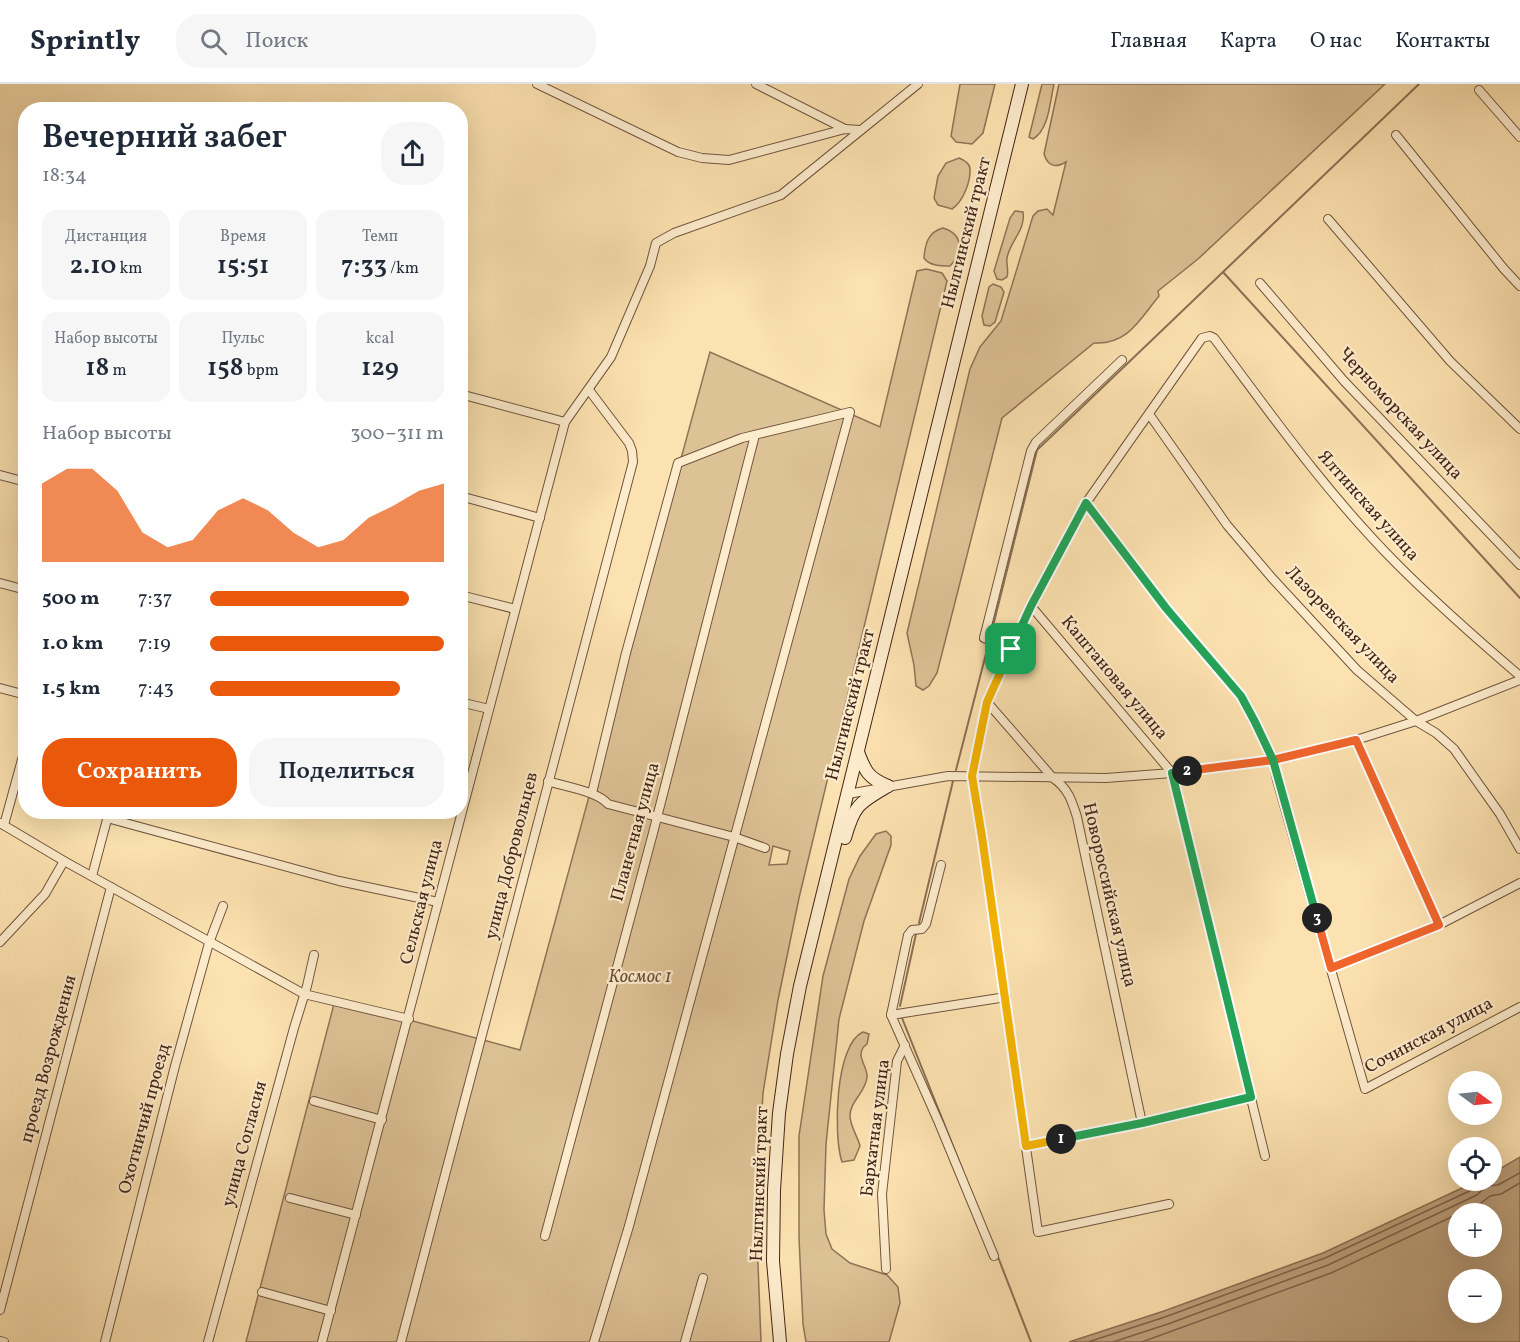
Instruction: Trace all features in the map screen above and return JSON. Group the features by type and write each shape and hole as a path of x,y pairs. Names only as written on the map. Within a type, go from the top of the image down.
{"main road":[{"name":"Нылгинский тракт","path":"780,1342 773,1261 774,1190 779,1113 787,1054 805,968 1022,84"},
{"path":"805,968 817,948 851,816 863,802 888,786 868,775 858,752"}],"street":[{"path":"537,84 678,152 702,158 729,160 845,129 860,130 918,84"},
{"path":"756,84 845,129"},
{"path":"1479,90 1520,137"},
{"name":"Сельская улица","path":"468,786 565,422 611,357 650,266 656,243 674,233 781,195 860,130"},
{"path":"1396,135 1520,286"},
{"path":"1328,219 1450,361 1520,429"},
{"name":"Черноморская улица","path":"1260,283 1344,381 1520,565"},
{"name":"Ялтинская улица","path":"1149,414 1202,338 1214,338 1312,469 1396,564 1520,678"},
{"path":"1011,649 984,638 1031,451 1036,442 1122,360"},
{"name":"улица Добровольцев","path":"401,1342 633,462 632,451 628,443 589,390"},
{"path":"468,396 565,422"},
{"path":"592,793 629,642 678,463 755,435 850,412 632,1215 594,1342"},
{"path":"1149,414 1086,503 1031,606 987,702 972,776 1006,997 1038,1232 1169,1204"},
{"name":"Лазоревская улица","path":"1149,414 1227,525 1272,578 1357,670 1416,721 1436,733 1454,749 1500,814 1520,849"},
{"name":"Планетная улица","path":"545,1236 657,818 755,435"},
{"path":"0,475 18,480"},
{"path":"468,498 540,518"},
{"name":"Сочинская улица","path":"1086,503 1166,608 1241,696 1255,722 1273,760 1365,1089 1520,1007"},
{"path":"0,583 18,588"},
{"path":"468,597 515,609"},
{"name":"Каштановая улица","path":"1031,606 1172,773 1265,1156"},
{"path":"848,794 948,776 1106,778 1172,773 1273,760 1356,740 1416,721 1520,678"},
{"path":"0,688 18,693"},
{"name":"Новороссийская улица","path":"987,702 1053,778 1064,786 1077,817 1142,1123"},
{"path":"468,704 489,709"},
{"path":"1356,740 1439,925"},
{"path":"18,771 2,824 209,943 304,994 409,1019"},
{"path":"548,781 592,793 601,797 608,804 734,837 765,848"},
{"path":"92,876 107,819"},
{"path":"122,819 339,881 438,902"},
{"name":"Сельская улица","path":"322,1342 409,1019 459,819"},
{"path":"0,942 45,894 64,861"},
{"path":"941,865 927,924 922,929 912,930 908,935 891,1014 1006,997"},
{"path":"1331,968 1439,925 1520,883"},
{"name":"проезд Возрождения","path":"0,1310 111,887"},
{"name":"Охотничий проезд","path":"105,1342 153,1147 209,943 223,906"},
{"name":"улица Согласия","path":"208,1342 314,955"},
{"name":"Бархатная улица","path":"886,1269 882,1194 897,1061 904,1045 891,1014"},
{"path":"904,1045 994,1256"},
{"path":"1026,1146 1142,1123 1251,1097"},
{"path":"314,1101 382,1120"},
{"path":"290,1198 356,1215"},
{"path":"686,1342 703,1278"},
{"path":"262,1292 331,1311"},
{"path":"0,1341 4,1342"}],"green space":[{"path":"960,84 995,84 983,133 972,144 956,142 951,136"},
{"path":"1042,84 1054,84 1046,122 1033,139 1029,137"},
{"path":"1059,84 1385,84 1198,259 1158,291 1159,296 1132,329 1116,340 1094,343 1002,418 937,673 929,686 923,690 916,686 907,633 970,369 980,347 1001,321 1033,216 1038,211 1047,209 1053,215 1066,162 1059,165 1050,164 1044,154"},
{"path":"959,158 970,168 966,191 952,209 938,205 934,198 938,176 946,163"},
{"path":"1015,211 1023,212 1022,224 1009,252 1007,277 1002,280 997,279 994,271 1010,218"},
{"path":"943,228 954,234 959,244 958,255 950,266 932,264 924,258 928,239 934,232"},
{"name":"Космос 1","path":"926,269 942,273 947,281 799,898 778,1000 763,1093 756,1212 761,1342 246,1342 335,1000 520,1050 710,352 880,427 917,271","holes":["773,846 790,851 787,864 769,865"]},
{"path":"993,284 1001,287 1004,292 995,322 990,326 984,325 982,316 989,287"},
{"path":"886,831 891,836 891,845 864,921 839,1019 826,1144 824,1210 826,1234 832,1249 850,1263 887,1275 898,1287 900,1303 889,1342 806,1342 799,1238 799,1136 823,976 849,879 860,856 876,834"},
{"path":"863,1032 869,1034 867,1044 861,1052 867,1077 850,1116 860,1146 854,1160 842,1162 837,1113 842,1072 854,1040"}],"water":[{"path":"1520,1157 1520,1342 1069,1342 1164,1311 1323,1253 1456,1191 1502,1191 1502,1168"}],"waterway":[{"path":"1419,84 1223,272 1520,598"},
{"path":"991,634 1037,450 1223,272"},
{"path":"956,770 988,646"},
{"path":"919,923 953,781"},
{"path":"900,1006 916,934"},
{"path":"902,1018 963,1171"},
{"path":"998,1257 1031,1342"}],"route":[{"path":"1011,649 987,702 972,776 1026,1146 1142,1123 1251,1097 1172,773 1273,760 1356,740 1439,925 1331,968 1273,760 1255,722 1241,696 1166,608 1086,503 1031,606 1011,649"}]}
